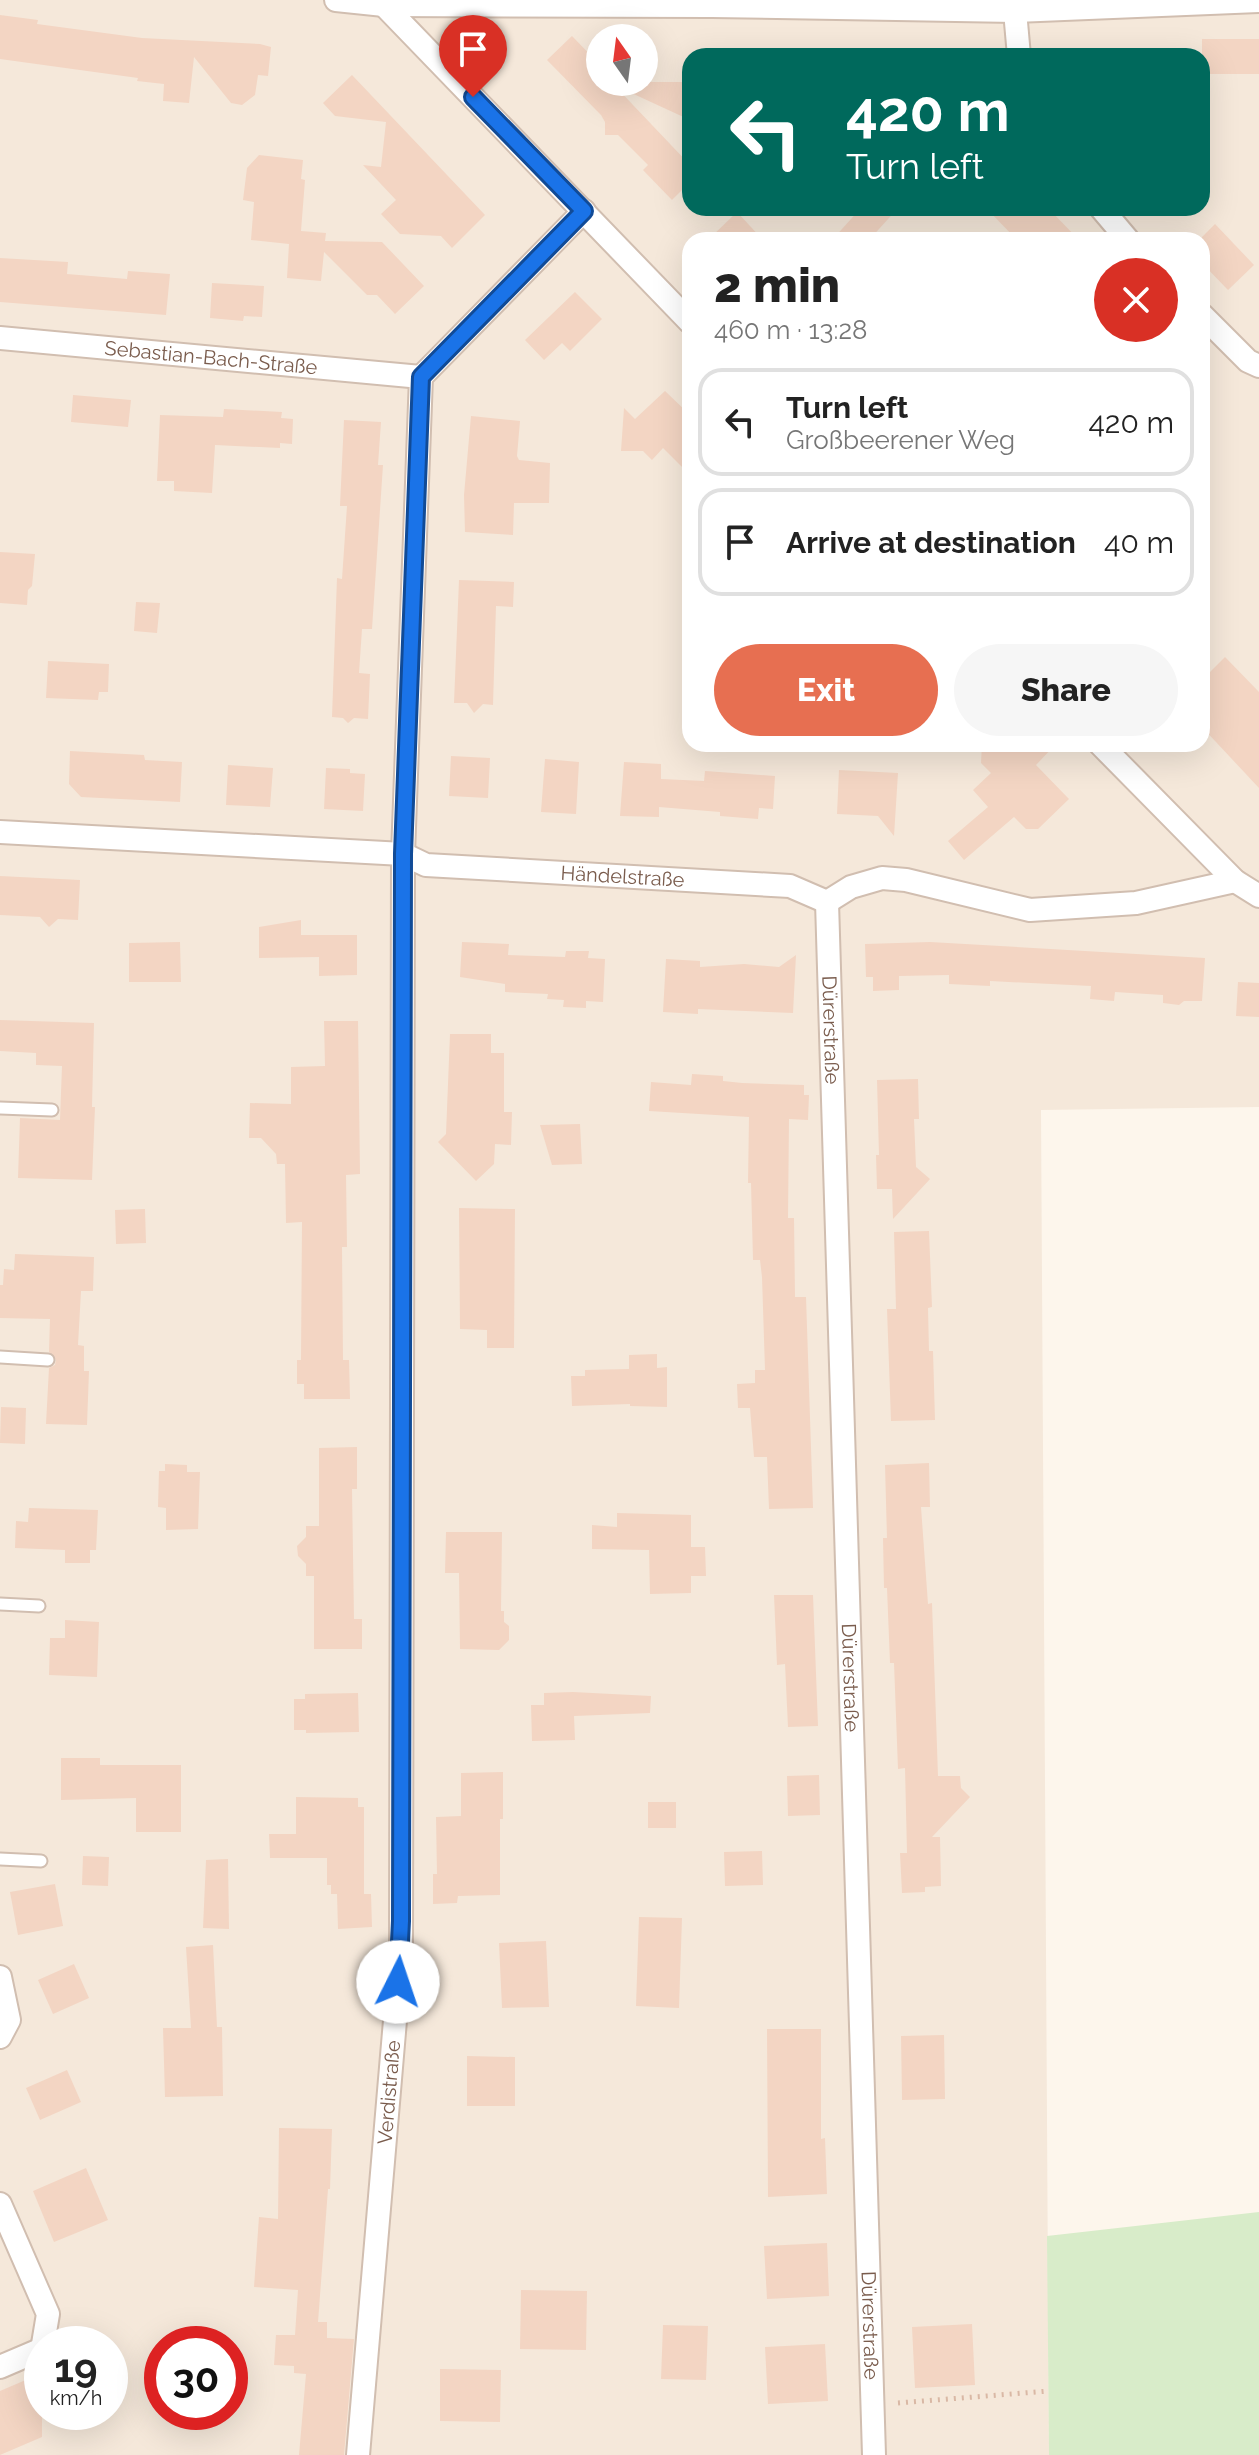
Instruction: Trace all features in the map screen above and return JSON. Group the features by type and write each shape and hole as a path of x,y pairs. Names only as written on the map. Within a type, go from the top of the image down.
{"street":[{"path":"336,0 1015,11 1259,1"},
{"path":"381,3 682,314"},
{"path":"1015,11 1018,48"},
{"path":"421,377 584,211"},
{"path":"1108,216 1121,232"},
{"path":"1210,323 1248,361 1259,366"},
{"name":"Sebastian-Bach-Straße","path":"0,338 421,377"},
{"name":"Verdistraße","path":"358,2455 401,1950 403,854 421,377"},
{"path":"1108,752 1235,881 1259,896"},
{"name":"Händelstraße","path":"0,832 403,854 426,865 790,886 827,902"},
{"path":"827,902 851,887 882,878 906,880 1030,910 1136,903 1235,881"},
{"name":"Dürerstraße","path":"827,902 874,2455"},
{"path":"0,1977 9,2020 0,2037"},
{"path":"0,2204 48,2314 46,2326"},
{"path":"0,2367 24,2356"}],"lane":[{"path":"0,1108 52,1110"},
{"path":"0,1357 48,1360"},
{"path":"0,1604 39,1606"},
{"path":"0,1859 41,1861"}],"path":[{"path":"873,2405 1049,2391"}],"shaded area":[{"path":"0,0 1259,0 1259,1107 1041,1110 1049,2455 0,2455"}],"green space":[{"path":"1259,2212 1259,2455 1049,2455 1047,2236"}],"building":[{"path":"0,15 38,20 37,24 142,38 260,44 271,47 268,76 258,75 255,95 242,105 231,103 194,57 189,103 163,101 164,84 0,59"},
{"path":"572,36 586,50 586,96 624,96 682,157 682,190 672,200 643,170 648,165 618,135 605,135 605,122 547,60"},
{"path":"1202,39 1259,39 1259,74 1210,74 1210,48 1202,48"},
{"path":"352,75 485,215 452,248 441,236 400,234 381,214 396,200 363,165 381,167 386,122 335,116 323,103"},
{"path":"658,82 682,82 682,116 638,96 658,96"},
{"path":"259,155 303,160 301,179 305,180 301,231 326,233 325,241 382,242 424,286 395,314 377,295 367,295 324,252 321,281 287,278 289,244 251,240 254,202 243,200 247,168"},
{"path":"733,216 741,216 756,232 716,232"},
{"path":"854,216 891,216 876,232 839,232"},
{"path":"994,216 1056,216 1071,232 1009,232"},
{"path":"1215,224 1254,265 1228,290 1210,271 1210,232 1207,232"},
{"path":"0,258 68,262 67,274 127,279 128,271 170,274 166,315 0,302"},
{"path":"212,283 264,286 262,317 244,316 243,321 210,318"},
{"path":"575,292 602,319 570,351 562,343 544,360 525,340"},
{"path":"665,391 682,407 682,467 663,448 652,460 643,451 621,451 624,408 635,419"},
{"path":"73,395 131,400 128,427 71,422"},
{"path":"224,409 282,412 281,418 293,419 292,444 280,443 280,448 215,445 212,493 174,491 174,481 157,481 160,415 223,417"},
{"path":"471,416 520,421 519,460 550,463 549,503 514,503 513,535 465,532 464,495"},
{"path":"344,420 381,422 378,465 383,465 372,629 362,629 359,673 370,674 368,719 354,718 348,723 343,718 332,717 337,578 342,579 347,506 340,506"},
{"path":"0,552 35,554 27,605 0,603"},
{"path":"459,580 514,582 513,607 496,606 493,705 483,704 474,713 467,703 454,703"},
{"path":"136,602 160,603 157,633 134,631"},
{"path":"1225,657 1259,692 1259,788 1210,736 1210,672"},
{"path":"48,661 109,664 108,692 99,692 98,700 46,698"},
{"path":"70,751 144,755 145,760 182,762 180,802 81,797 69,784"},
{"path":"982,752 1048,752 1036,765 1069,799 1038,829 1026,829 1014,817 964,860 948,841 988,807 973,790 991,773 981,763"},
{"path":"451,756 490,758 488,798 449,796"},
{"path":"545,759 579,762 576,814 541,812"},
{"path":"624,762 661,764 661,779 704,781 705,771 775,776 773,809 759,808 758,819 659,807 659,817 620,816"},
{"path":"228,765 273,768 270,807 226,805"},
{"path":"326,768 350,769 350,773 365,774 363,811 324,809"},
{"path":"839,770 898,773 894,836 878,816 837,814"},
{"path":"0,876 80,880 78,920 58,919 49,927 40,917 0,915"},
{"path":"301,920 301,935 357,935 357,975 319,976 319,957 259,958 259,927"},
{"path":"180,942 181,982 129,982 129,943"},
{"path":"462,942 509,944 508,955 565,957 566,951 589,951 588,958 605,959 603,1002 586,1001 586,1008 563,1007 564,1000 547,999 548,994 505,992 505,984 460,977"},
{"path":"930,942 1205,958 1202,1001 1184,1001 1179,1005 1163,1003 1163,995 1115,992 1114,1001 1090,999 1091,986 990,981 990,986 949,984 949,975 899,976 899,990 873,991 873,977 866,977 865,944"},
{"path":"796,955 793,1013 698,1009 698,1014 663,1012 666,959 700,961 700,967 744,964 779,967"},
{"path":"1238,982 1259,983 1259,1017 1236,1016"},
{"path":"0,1020 94,1023 92,1180 18,1178 20,1118 60,1120 62,1066 36,1065 36,1053 0,1051"},
{"path":"324,1021 358,1021 360,1174 346,1175 347,1247 342,1247 343,1360 349,1360 350,1399 304,1399 304,1384 297,1384 297,1360 301,1360 302,1222 286,1223 285,1164 277,1164 276,1154 261,1138 249,1138 250,1103 291,1104 291,1067 325,1066"},
{"path":"450,1034 491,1034 491,1053 504,1053 504,1112 512,1112 511,1145 495,1144 494,1164 476,1181 438,1142 446,1134"},
{"path":"692,1074 723,1076 723,1081 742,1083 804,1085 804,1095 809,1095 808,1120 789,1119 788,1218 794,1218 795,1297 806,1297 813,1508 769,1509 767,1457 754,1457 750,1408 738,1408 737,1384 755,1383 755,1370 765,1370 762,1277 760,1260 753,1260 751,1183 748,1183 749,1117 649,1111 651,1082 691,1085"},
{"path":"918,1079 919,1119 914,1119 916,1167 930,1179 893,1219 892,1189 877,1189 877,1080"},
{"path":"580,1124 582,1164 552,1165 540,1125"},
{"path":"459,1208 515,1209 514,1348 487,1348 487,1330 460,1329"},
{"path":"145,1209 146,1243 116,1244 115,1210"},
{"path":"929,1231 932,1307 928,1308 929,1351 933,1351 935,1420 891,1421 887,1309 896,1309 894,1232"},
{"path":"15,1254 94,1257 93,1291 81,1291 78,1345 84,1346 84,1371 89,1371 87,1425 46,1424 49,1368 55,1365 56,1360 49,1352 50,1319 0,1318 0,1285 3,1285 4,1269 14,1270"},
{"path":"657,1354 657,1368 667,1367 667,1407 630,1404 572,1406 571,1376 585,1376 585,1370 629,1369 629,1355"},
{"path":"1,1407 26,1408 25,1444 0,1443"},
{"path":"357,1447 357,1489 352,1489 354,1619 362,1619 362,1649 314,1649 314,1576 306,1576 306,1564 298,1556 297,1546 306,1537 306,1526 319,1526 319,1448"},
{"path":"929,1463 930,1507 921,1507 928,1604 932,1603 938,1776 960,1776 961,1788 970,1797 932,1837 940,1837 941,1886 925,1887 925,1892 902,1893 900,1853 907,1853 905,1768 898,1769 894,1663 890,1663 887,1588 884,1588 883,1538 887,1538 885,1465"},
{"path":"165,1464 187,1465 187,1472 200,1472 198,1529 166,1530 166,1508 158,1507 159,1471 165,1471"},
{"path":"29,1508 98,1510 96,1550 90,1550 90,1563 65,1563 65,1550 15,1548 16,1521 28,1522"},
{"path":"617,1513 691,1515 691,1547 705,1547 706,1576 691,1576 691,1593 650,1594 649,1550 592,1549 592,1525 617,1527"},
{"path":"446,1532 502,1532 501,1611 504,1611 504,1622 509,1626 509,1640 499,1650 460,1649 459,1573 445,1573"},
{"path":"774,1595 813,1595 818,1726 788,1727 785,1664 777,1665"},
{"path":"65,1620 99,1622 97,1677 49,1675 50,1638 65,1638"},
{"path":"358,1693 359,1732 306,1733 306,1730 294,1730 294,1699 305,1699 305,1694"},
{"path":"544,1693 651,1696 650,1713 574,1716 575,1740 532,1741 531,1705 544,1705"},
{"path":"61,1758 100,1758 100,1765 181,1765 181,1832 136,1832 136,1798 61,1800"},
{"path":"503,1772 500,1895 458,1896 457,1903 433,1904 433,1874 437,1874 436,1817 461,1816 461,1773"},
{"path":"819,1775 820,1815 788,1816 787,1776"},
{"path":"296,1797 358,1798 358,1807 364,1807 364,1894 371,1894 372,1927 338,1929 337,1894 331,1894 331,1885 327,1885 327,1858 270,1858 269,1834 296,1834"},
{"path":"648,1802 676,1802 676,1828 648,1828"},
{"path":"762,1851 763,1885 725,1886 724,1852"},
{"path":"83,1856 109,1857 108,1886 82,1885"},
{"path":"228,1859 229,1929 203,1928 206,1860"},
{"path":"55,1884 63,1926 18,1935 10,1892"},
{"path":"639,1917 682,1918 679,2008 636,2006"},
{"path":"546,1941 549,2007 502,2008 499,1943"},
{"path":"213,1945 217,2027 222,2027 223,2096 165,2097 163,2028 191,2028 186,1947"},
{"path":"74,1964 89,1998 53,2014 38,1980"},
{"path":"767,2029 821,2029 821,2139 825,2138 827,2194 768,2197"},
{"path":"944,2035 945,2099 902,2100 901,2036"},
{"path":"467,2056 515,2057 515,2106 467,2106"},
{"path":"67,2070 81,2102 40,2120 26,2088"},
{"path":"279,2128 332,2129 318,2322 327,2322 327,2338 354,2339 344,2455 299,2455 306,2374 294,2373 294,2366 274,2365 276,2335 295,2335 298,2290 254,2287 259,2217 278,2219"},
{"path":"86,2168 108,2220 54,2242 33,2191"},
{"path":"827,2243 829,2296 767,2299 764,2246"},
{"path":"521,2290 587,2291 586,2350 520,2349"},
{"path":"972,2324 975,2385 915,2388 912,2327"},
{"path":"663,2325 708,2326 706,2380 661,2379"},
{"path":"825,2344 828,2401 768,2404 765,2347"},
{"path":"440,2369 501,2370 500,2422 440,2421"},
{"path":"24,2381 24,2430 42,2430 42,2437 0,2455 0,2391"}],"route":[{"path":"398,1982 401,1950 403,854 421,377 584,211 473,97"}]}
